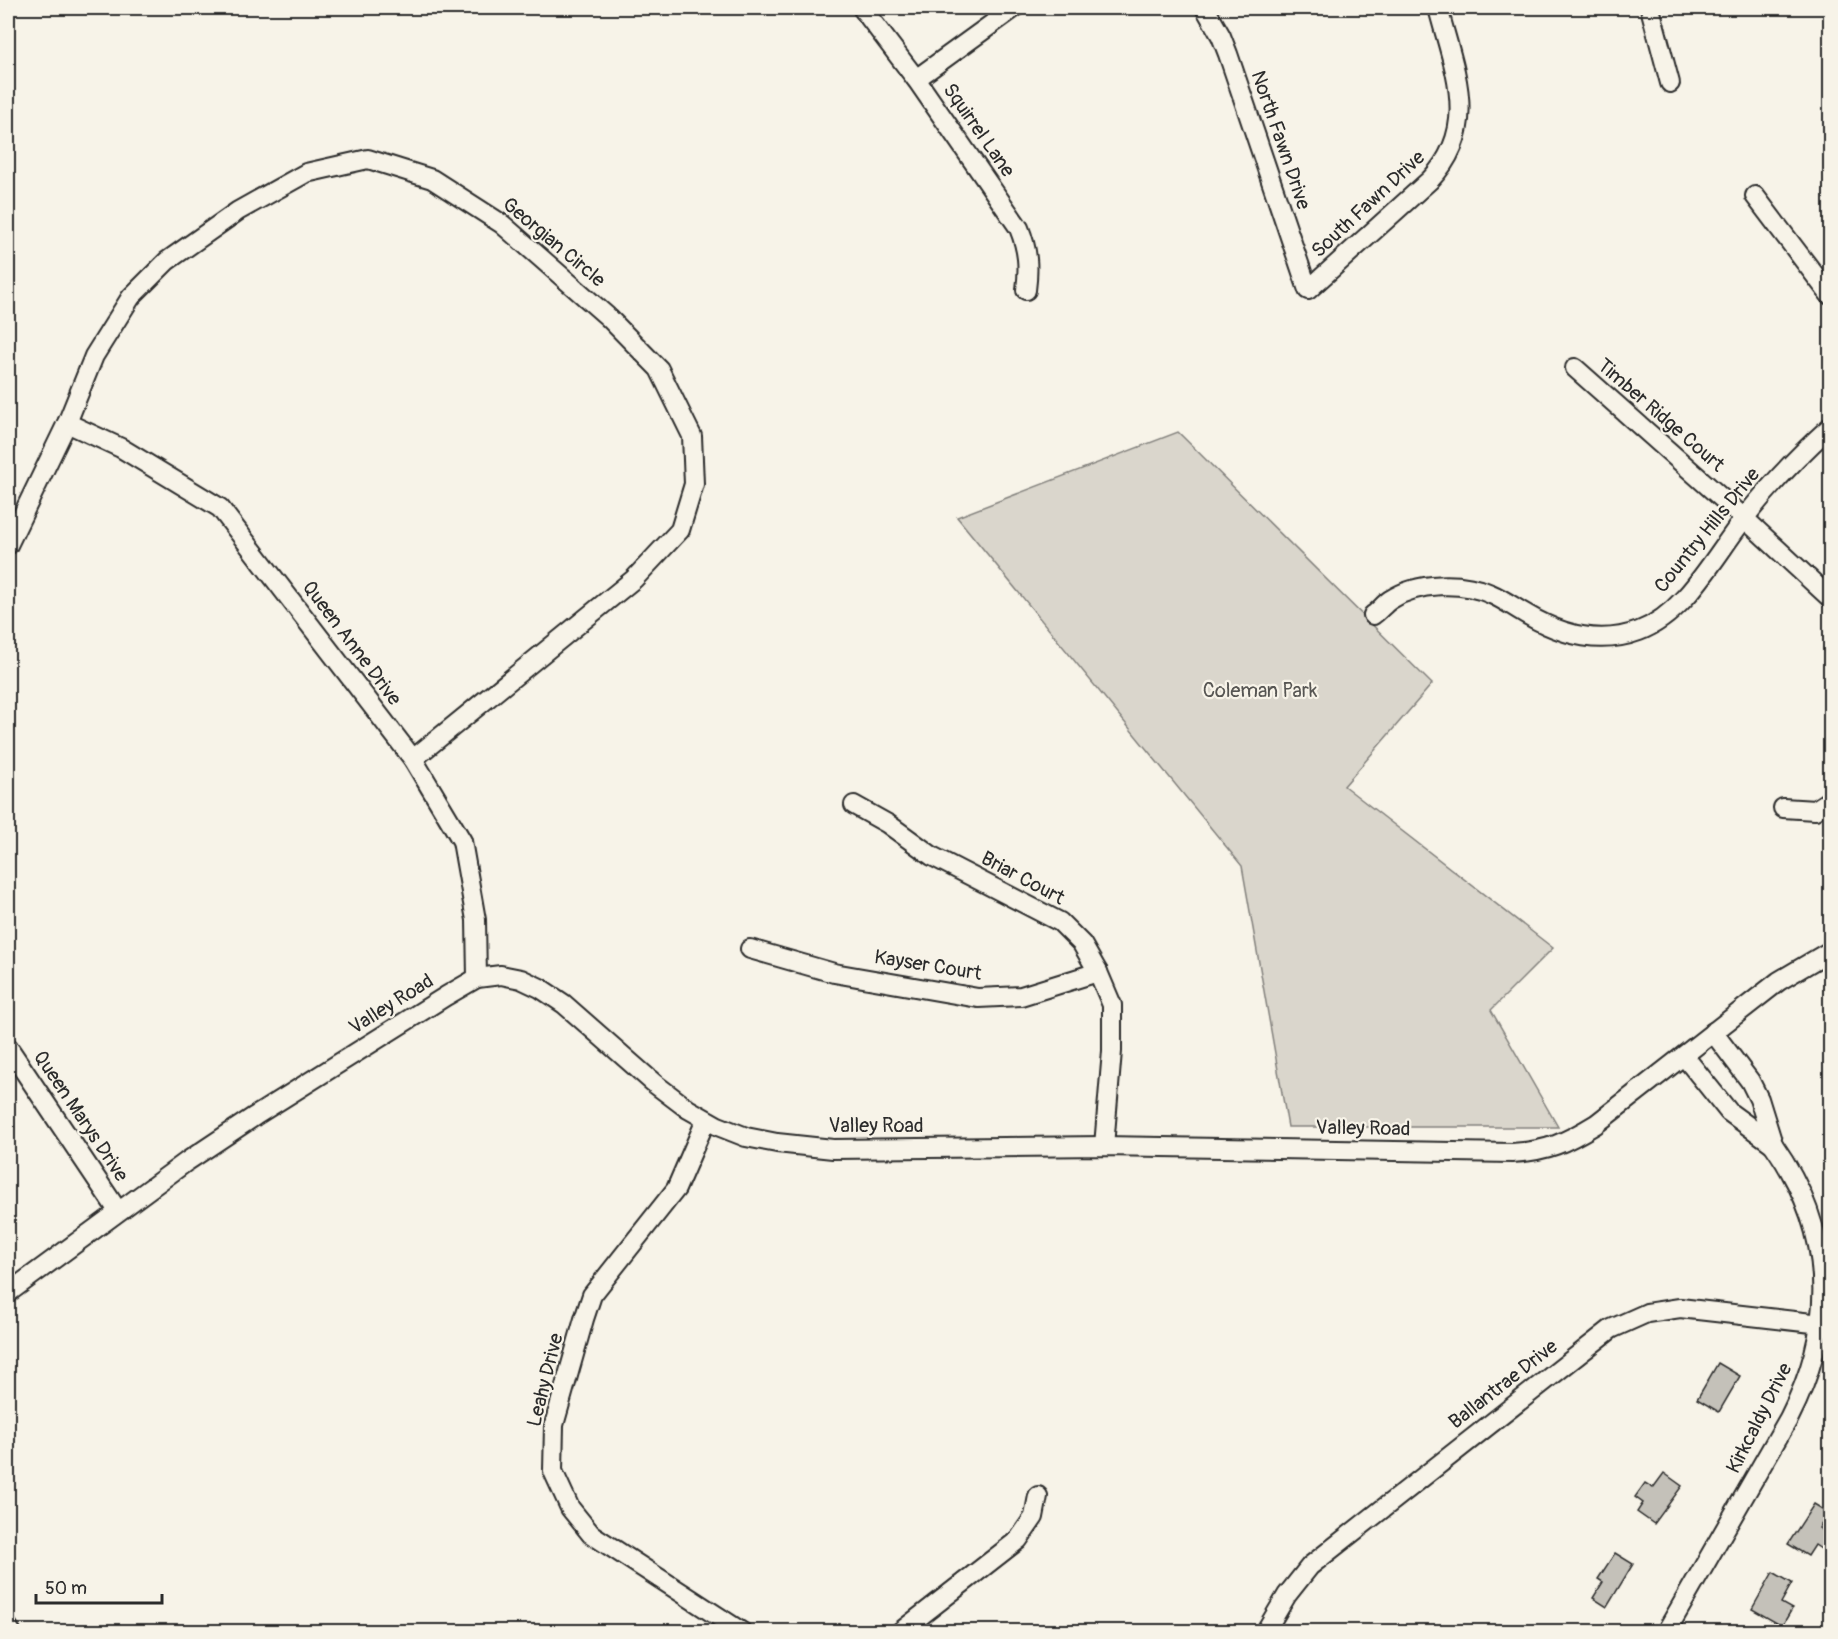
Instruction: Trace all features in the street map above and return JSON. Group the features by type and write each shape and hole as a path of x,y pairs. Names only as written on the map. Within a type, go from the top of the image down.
{"street":[{"name":"Squirrel Lane","path":"862,8 916,79 1019,228 1026,244 1029,262 1026,290"},
{"path":"916,79 1014,8"},
{"name":"North Fawn Drive","path":"1205,8 1228,54 1308,290"},
{"name":"South Fawn Drive","path":"1308,290 1430,180 1442,168 1451,153 1457,138 1460,120 1459,97 1438,8"},
{"path":"1650,8 1670,83"},
{"name":"Georgian Circle","path":"8,545 67,423 94,356 131,297 167,261 238,212 306,172 368,159 432,179 502,224 608,317 659,369 692,436 694,484 680,530 634,579 413,759"},
{"path":"1755,196 1830,295"},
{"name":"Timber Ridge Court","path":"1575,368 1744,518 1830,598"},
{"name":"Queen Anne Drive","path":"67,423 121,448 220,508 413,759 462,841 476,920 477,978"},
{"name":"Country Hills Drive","path":"1373,615 1391,600 1426,587 1448,584 1470,587 1491,594 1553,629 1574,636 1617,637 1639,631 1657,622 1688,594 1744,518 1790,466 1830,428"},
{"path":"1783,807 1815,810 1830,800"},
{"name":"Briar Court","path":"854,805 888,824 932,856 1060,922 1082,944 1098,972 1112,1005 1112,1051 1104,1146"},
{"name":"Kayser Court","path":"750,949 834,973 978,998 1021,996 1098,972"},
{"name":"Valley Road","path":"8,1293 118,1211 255,1116 477,978 501,975 521,979 540,988 564,1004 655,1084 688,1109 718,1126 746,1137 777,1143 833,1149 1104,1146 1500,1153 1537,1151 1567,1142 1596,1124 1779,981 1830,951"},
{"name":"Kirkcaldy Drive","path":"1666,1632 1798,1400 1825,1324 1822,1274 1815,1230 1795,1180 1773,1144 1759,1099 1750,1081 1713,1032"},
{"name":"Queen Marys Drive","path":"8,1047 118,1211"},
{"name":"Kirkcaldy Drive","path":"1684,1056 1729,1112 1773,1144"},
{"name":"Leahy Drive","path":"706,1119 676,1189 592,1296 554,1425 553,1471 570,1508 591,1534 742,1632"},
{"name":"Ballantrae Drive","path":"1265,1632 1287,1594 1318,1559 1611,1329 1647,1313 1680,1308 1825,1324"},
{"path":"900,1632 1018,1540 1034,1517 1038,1496"},
{"path":"8,1627 11,1632"}],"green space":[{"name":"Coleman Park","path":"1178,432 1432,684 1344,786 1553,948 1491,1010 1558,1127 1288,1127 1242,866 957,517"}],"building":[{"path":"1718,1363 1740,1376 1719,1412 1697,1399"},
{"path":"1664,1473 1682,1486 1654,1524 1637,1512 1643,1503 1635,1497 1645,1483 1653,1488"},
{"path":"1814,1504 1829,1513 1819,1528 1830,1535 1830,1541 1824,1551 1815,1545 1808,1556 1788,1544"},
{"path":"1615,1553 1633,1564 1607,1607 1593,1598 1603,1582 1598,1579"},
{"path":"1773,1572 1792,1583 1781,1603 1792,1609 1782,1626 1752,1609"}]}
